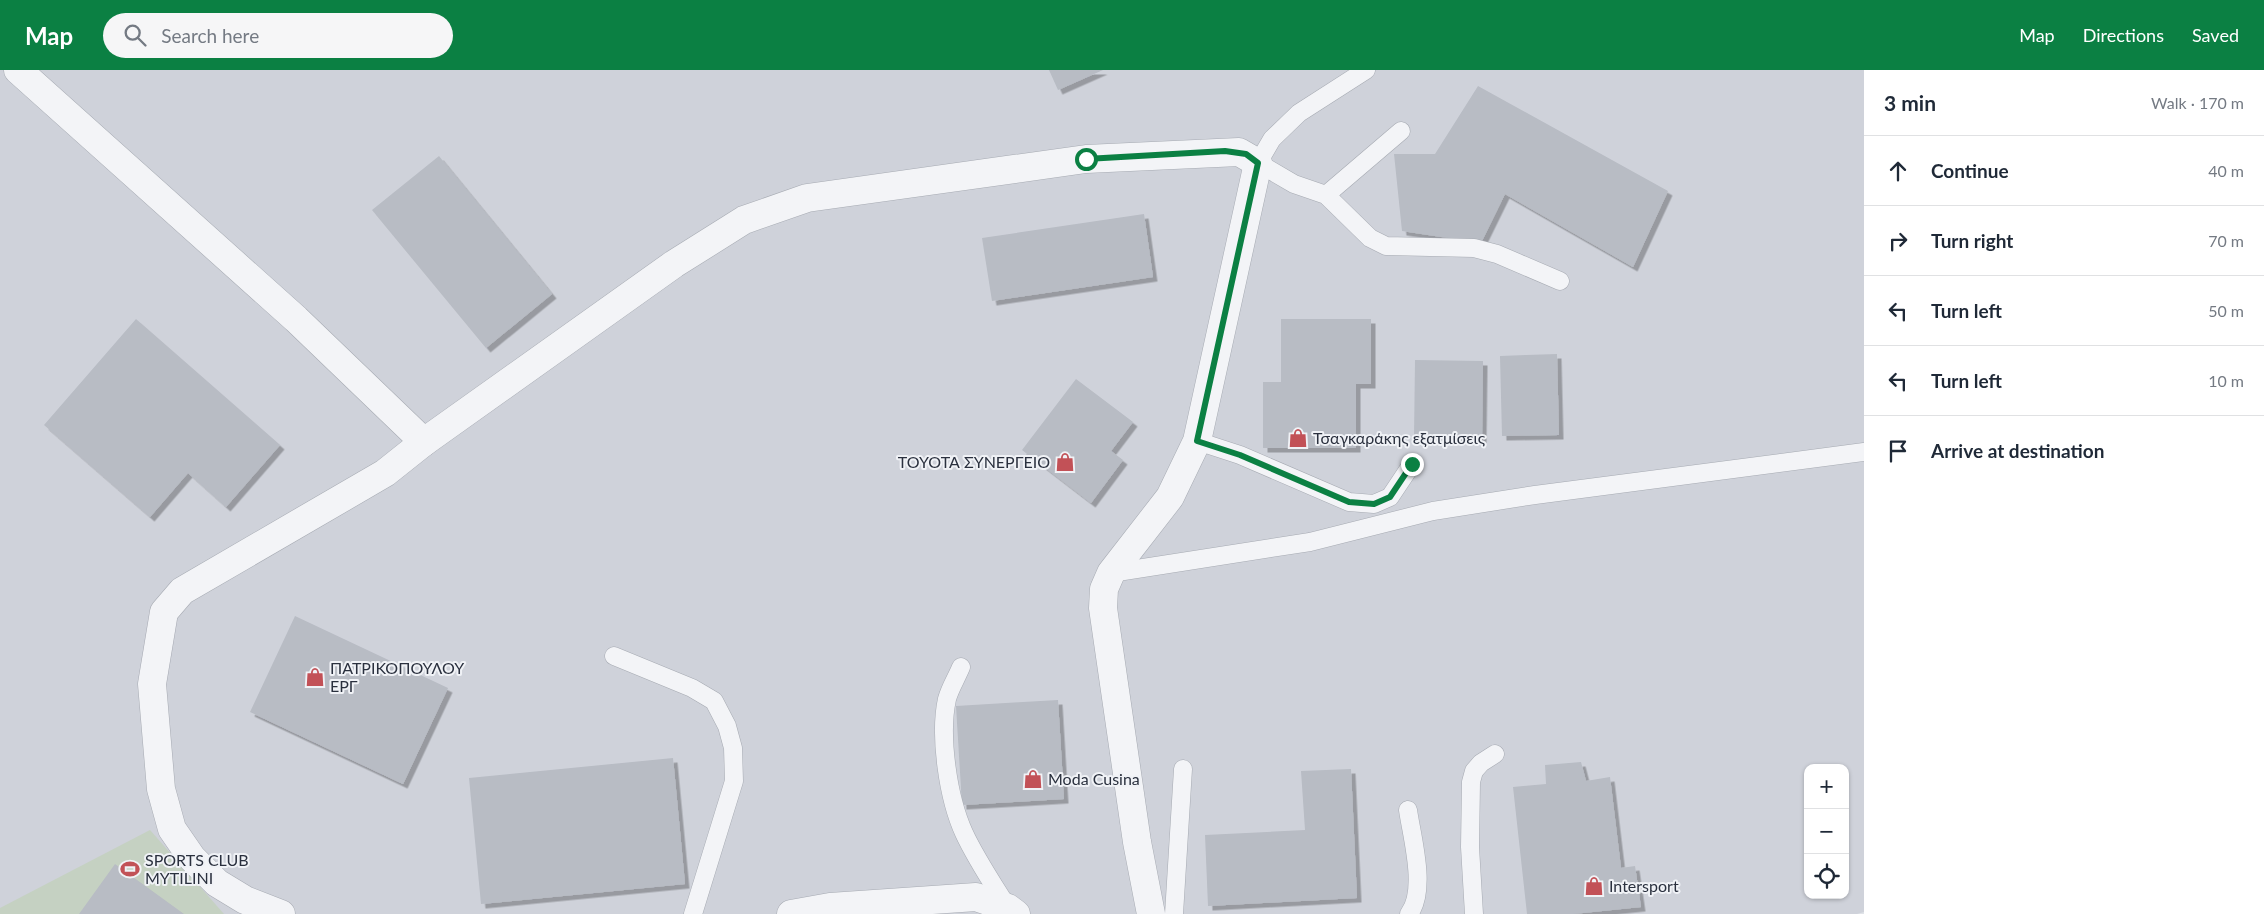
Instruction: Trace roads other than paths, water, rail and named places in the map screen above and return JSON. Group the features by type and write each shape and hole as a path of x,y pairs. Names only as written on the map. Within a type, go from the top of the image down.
{"street":[{"path":"18,70 296,319 424,442"},
{"path":"281,914 245,900 217,883 192,858 172,828 161,789 152,684 164,612 182,591 385,473 424,442 674,264 744,220 807,198 1086,159 1225,151 1246,154 1258,163 1197,441 1170,497 1111,573 1104,589 1103,608 1137,842 1151,914"},
{"path":"791,914 830,906 976,897 1012,911"}],"lane":[{"path":"1366,70 1299,113 1272,139 1258,163 1294,184 1326,195 1370,238 1386,246 1474,248 1497,254 1560,281"},
{"path":"1326,195 1401,131"},
{"path":"1197,441 1240,455 1349,502 1374,504 1390,497 1412,464"},
{"path":"1111,573 1310,542 1433,511 1535,495 1864,452"},
{"path":"614,656 692,688 714,701 726,726 733,748 734,781 692,914"},
{"path":"961,667 948,697 944,725 945,752 956,813 965,834 1012,911"},
{"path":"1474,914 1470,847 1471,782 1474,771 1481,763 1495,754"},
{"path":"1174,914 1183,770"},
{"path":"1408,810 1418,887 1415,902 1408,914"}],"place":[{"name":"Τσαγκαράκης εξατμίσεις","path":"1298,438"},
{"name":"ΤΟΥΟΤΑ ΣΥΝΕΡΓΕΙΟ","path":"1065,462"},
{"name":"ΠΑΤΡΙΚΟΠΟΥΛΟΥ ΕΡΓ","path":"315,677"},
{"name":"Moda Cusina","path":"1033,779"},
{"name":"SPORTS CLUB MYTILINI","path":"130,869"},
{"name":"Intersport","path":"1594,886"}]}
